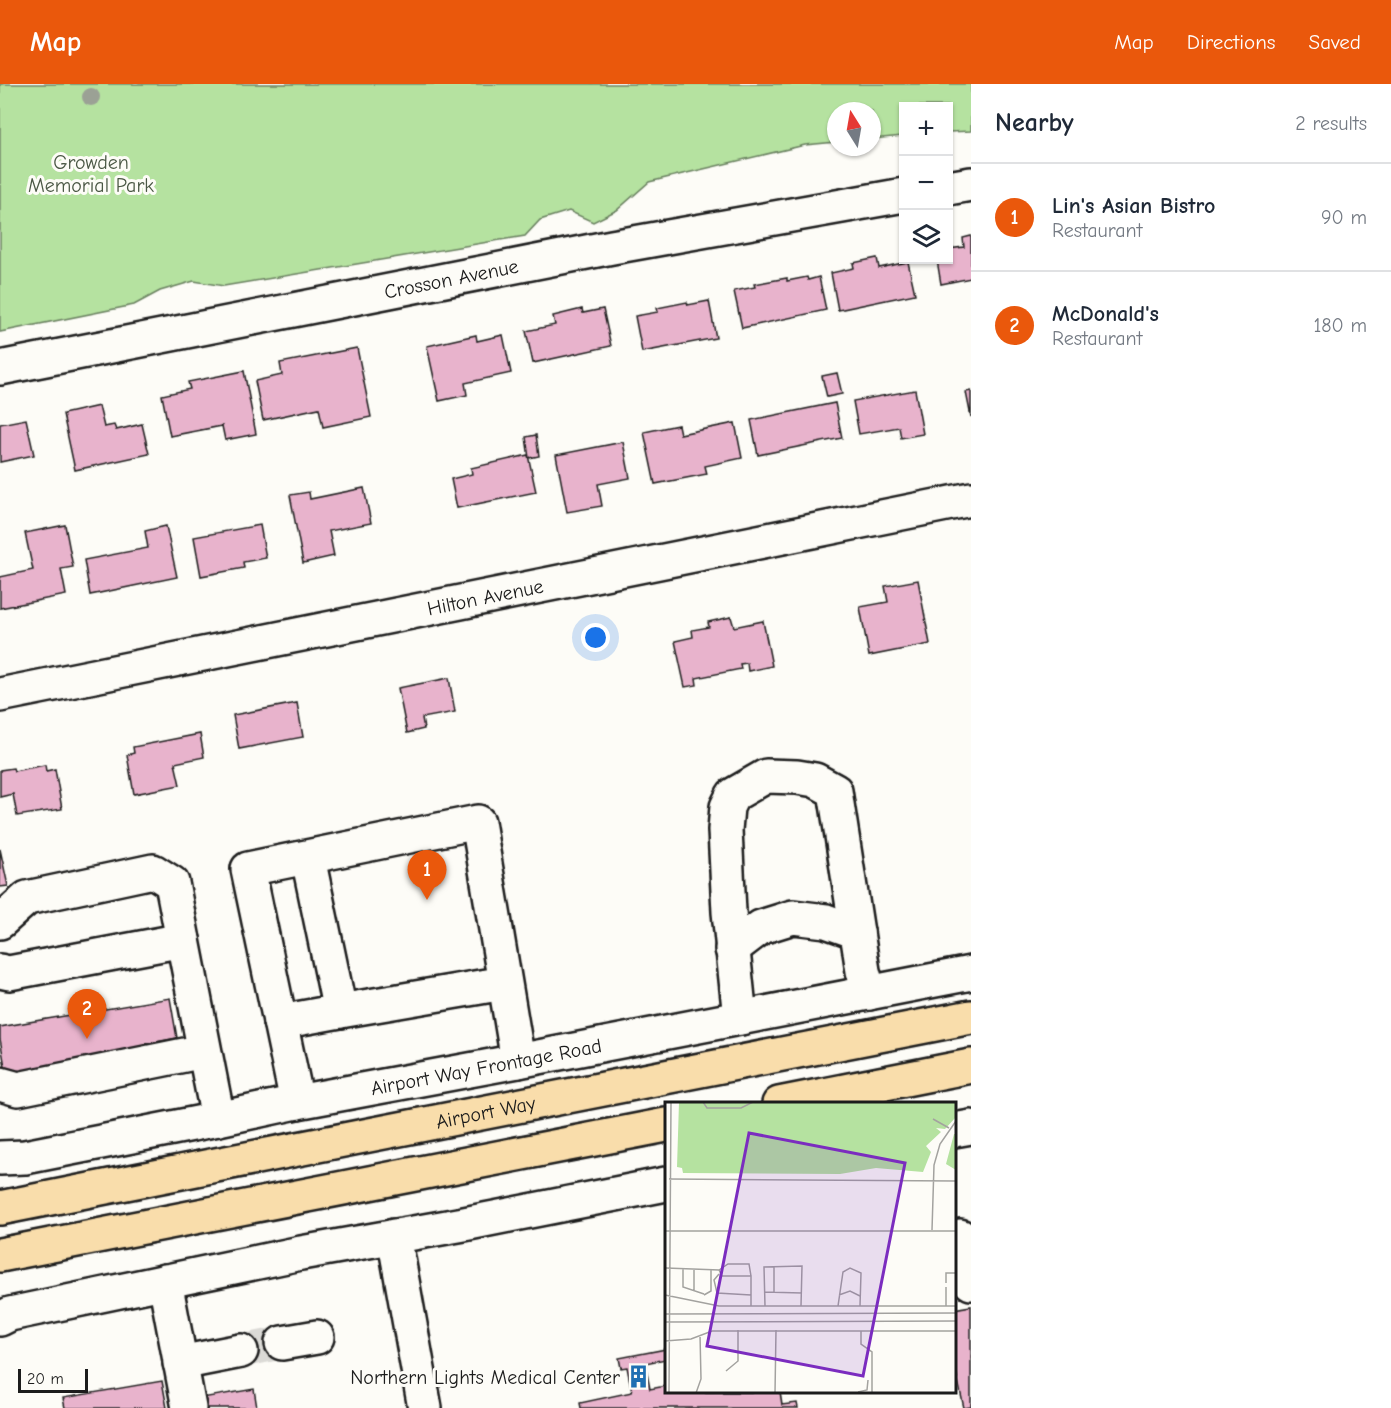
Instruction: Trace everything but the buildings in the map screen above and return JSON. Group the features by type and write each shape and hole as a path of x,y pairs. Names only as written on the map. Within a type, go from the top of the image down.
{"main road":[{"name":"Airport Way","path":"0,1208 971,1017"},
{"path":"789,1102 971,1066"},
{"path":"0,1255 665,1125"}],"street":[{"path":"953,187 971,183"},
{"name":"Crosson Avenue","path":"0,368 612,247 899,196"},
{"name":"Hilton Avenue","path":"0,695 971,499"},
{"path":"740,1018 729,912 725,830 727,807 733,795 766,776 815,780 835,791 868,993"},
{"path":"297,1102 248,869 478,822 518,1061"},
{"path":"308,858 340,1011"},
{"path":"0,922 27,898 153,871 172,883 218,1119"},
{"path":"732,949 761,927 793,917 826,921 857,932"},
{"path":"0,971 9,973 183,940"},
{"name":"Airport Way Frontage Road","path":"0,1158 25,1157 297,1102 971,973"},
{"path":"280,1022 504,984"},
{"path":"0,1084 18,1089 204,1051"},
{"path":"956,1130 971,1127"},
{"path":"0,1319 10,1314 301,1253 665,1184"},
{"path":"394,1236 426,1408"},
{"path":"962,1237 956,1267 971,1283"},
{"path":"165,1281 189,1408"},
{"path":"282,1343 317,1337"},
{"path":"180,1363 241,1351"}],"green space":[{"name":"Growden Memorial Park","path":"0,84 971,84 971,131 953,132 953,102 899,102 899,136 881,138 881,102 827,102 827,143 805,145 649,182 617,210 593,222 569,211 540,220 525,236 224,286 194,281 160,291 134,305 0,332"}],"tunnel":[{"path":"241,1351 282,1343"}],"place":[{"name":"Lin's Asian Bistro","path":"427,900"},
{"name":"McDonald's","path":"87,1039"},
{"name":"Northern Lights Medical Center","path":"638,1377"}]}
